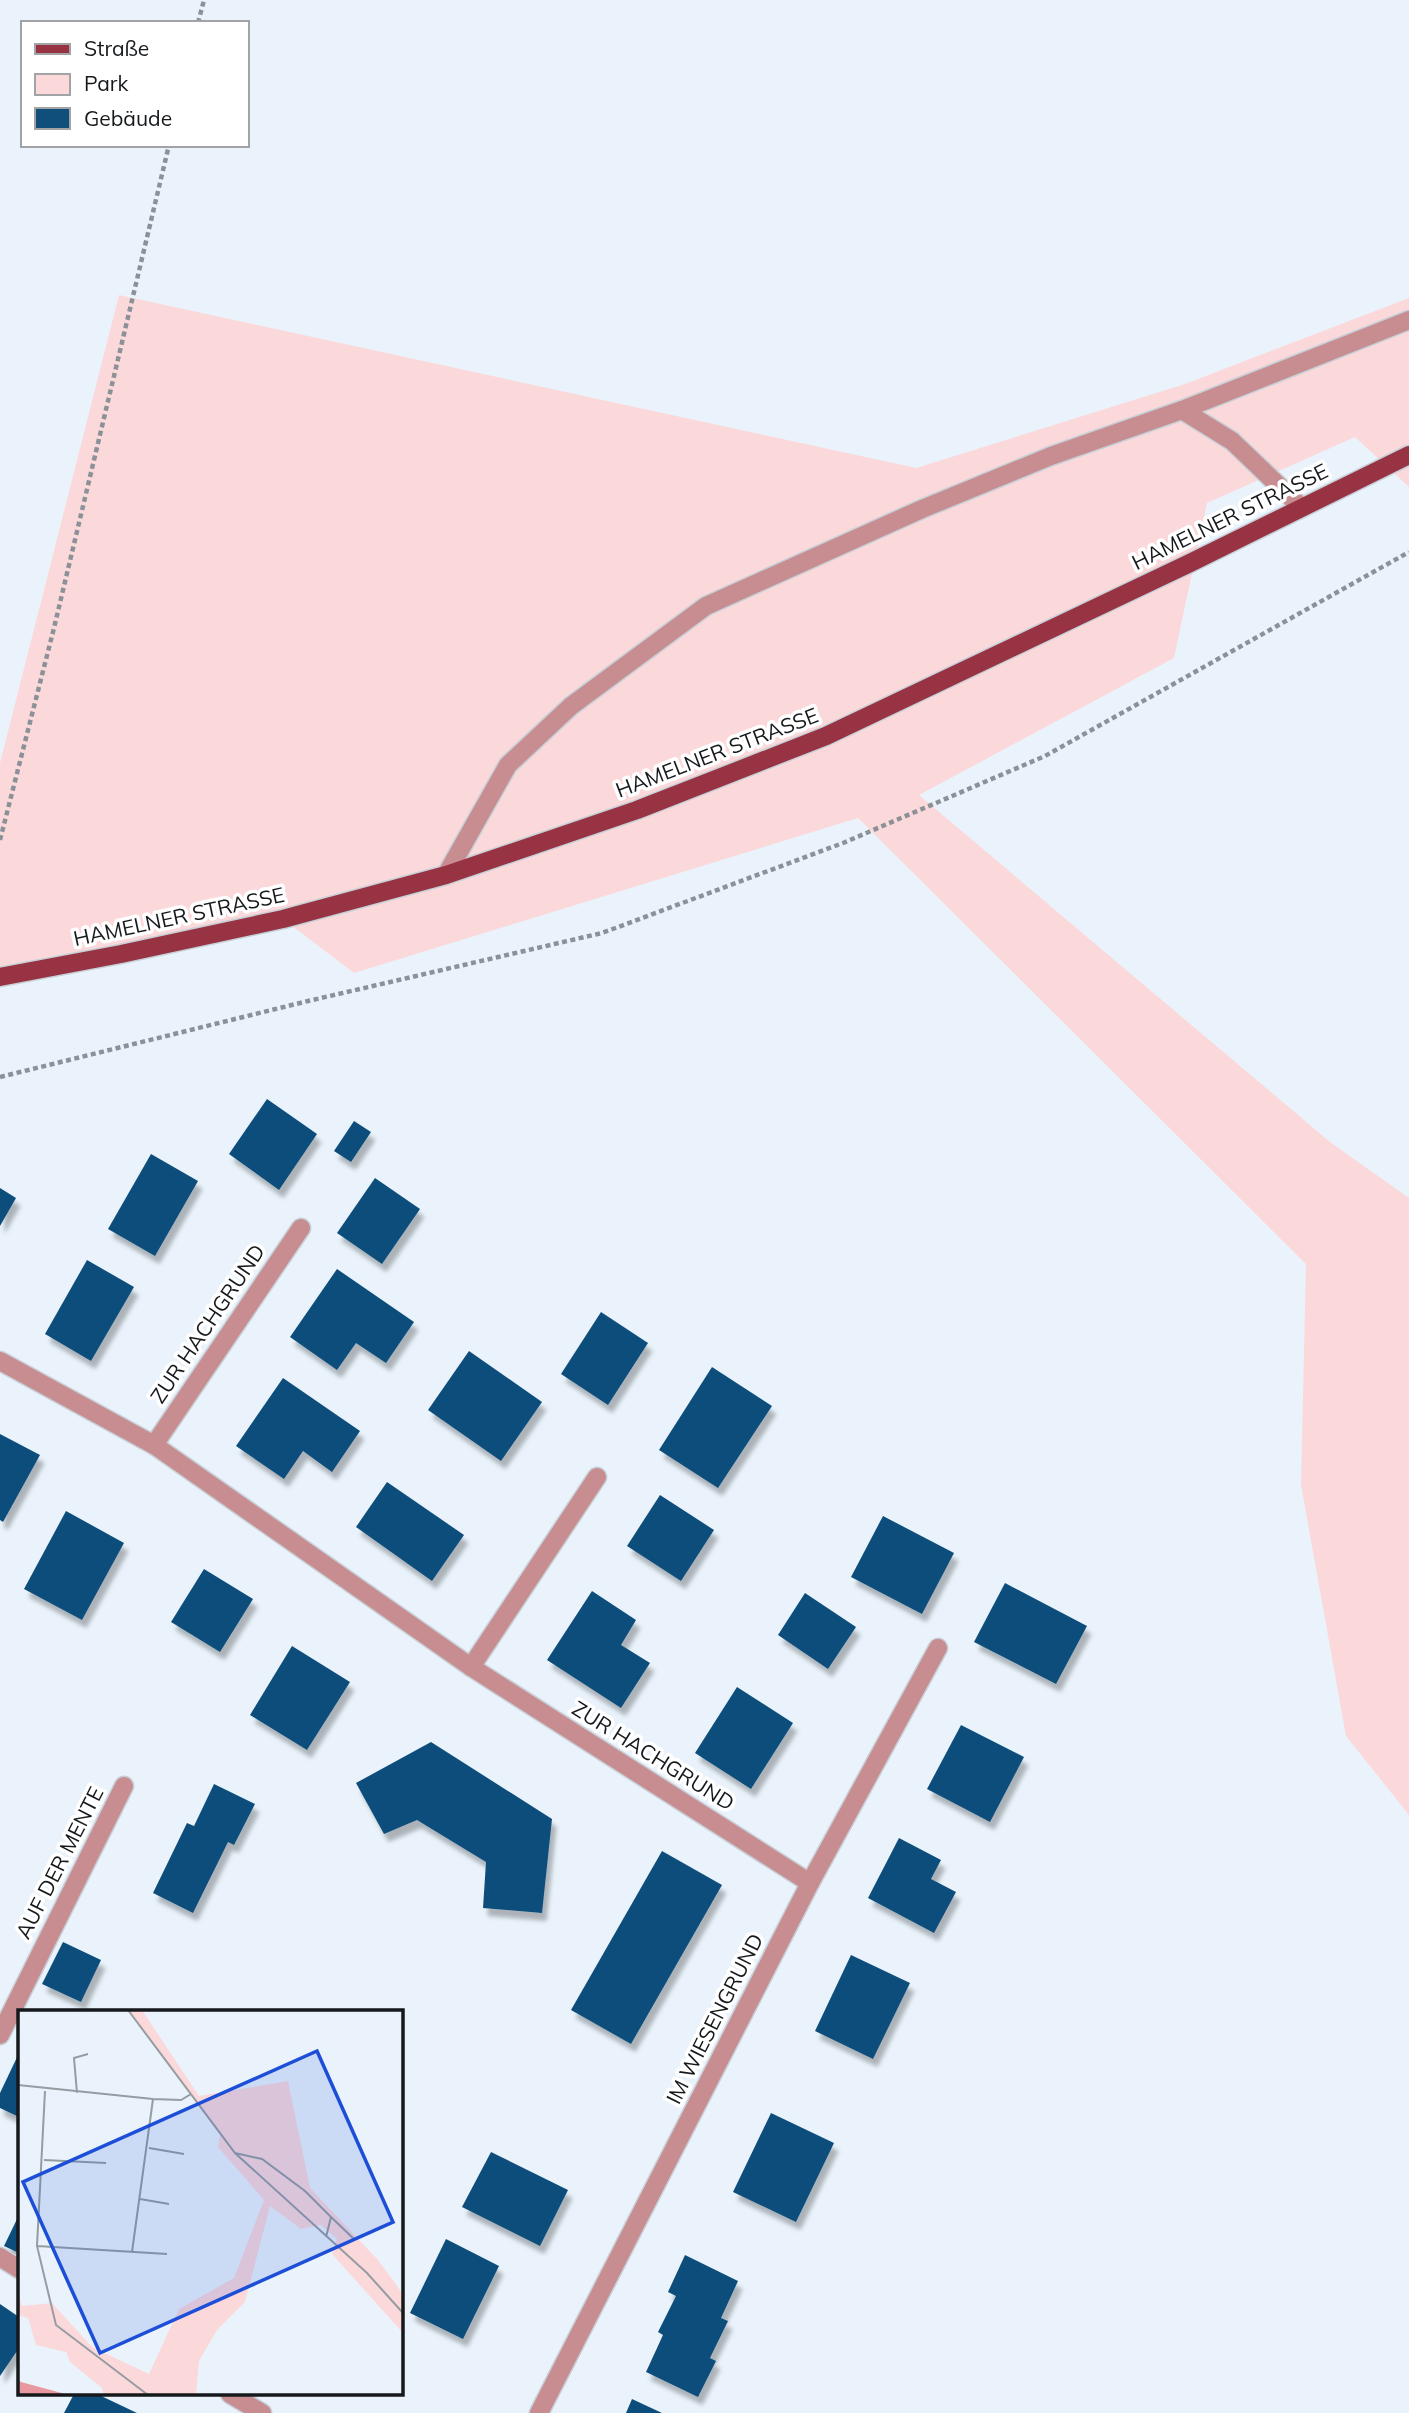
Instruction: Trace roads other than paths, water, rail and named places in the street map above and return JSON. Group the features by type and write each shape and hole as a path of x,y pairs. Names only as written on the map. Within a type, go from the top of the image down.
{"main road":[{"name":"HAMELNER STRASSE","path":"0,977 283,919 446,875 637,810 826,736 1409,455"}],"street":[{"path":"446,875 508,765 571,706 706,606 922,509 1051,456 1182,410 1409,320"},
{"path":"1182,410 1232,441 1301,508"},
{"name":"ZUR HACHGRUND","path":"154,1445 301,1228"},
{"name":"ZUR HACHGRUND","path":"0,1361 154,1445 471,1667 810,1883"},
{"path":"471,1667 597,1477"},
{"name":"IM WIESENGRUND","path":"539,2413 810,1883 938,1648"},
{"name":"AUF DER MENTE","path":"0,2035 124,1786"},
{"path":"0,2257 18,2268"},
{"path":"233,2396 262,2413"}]}
